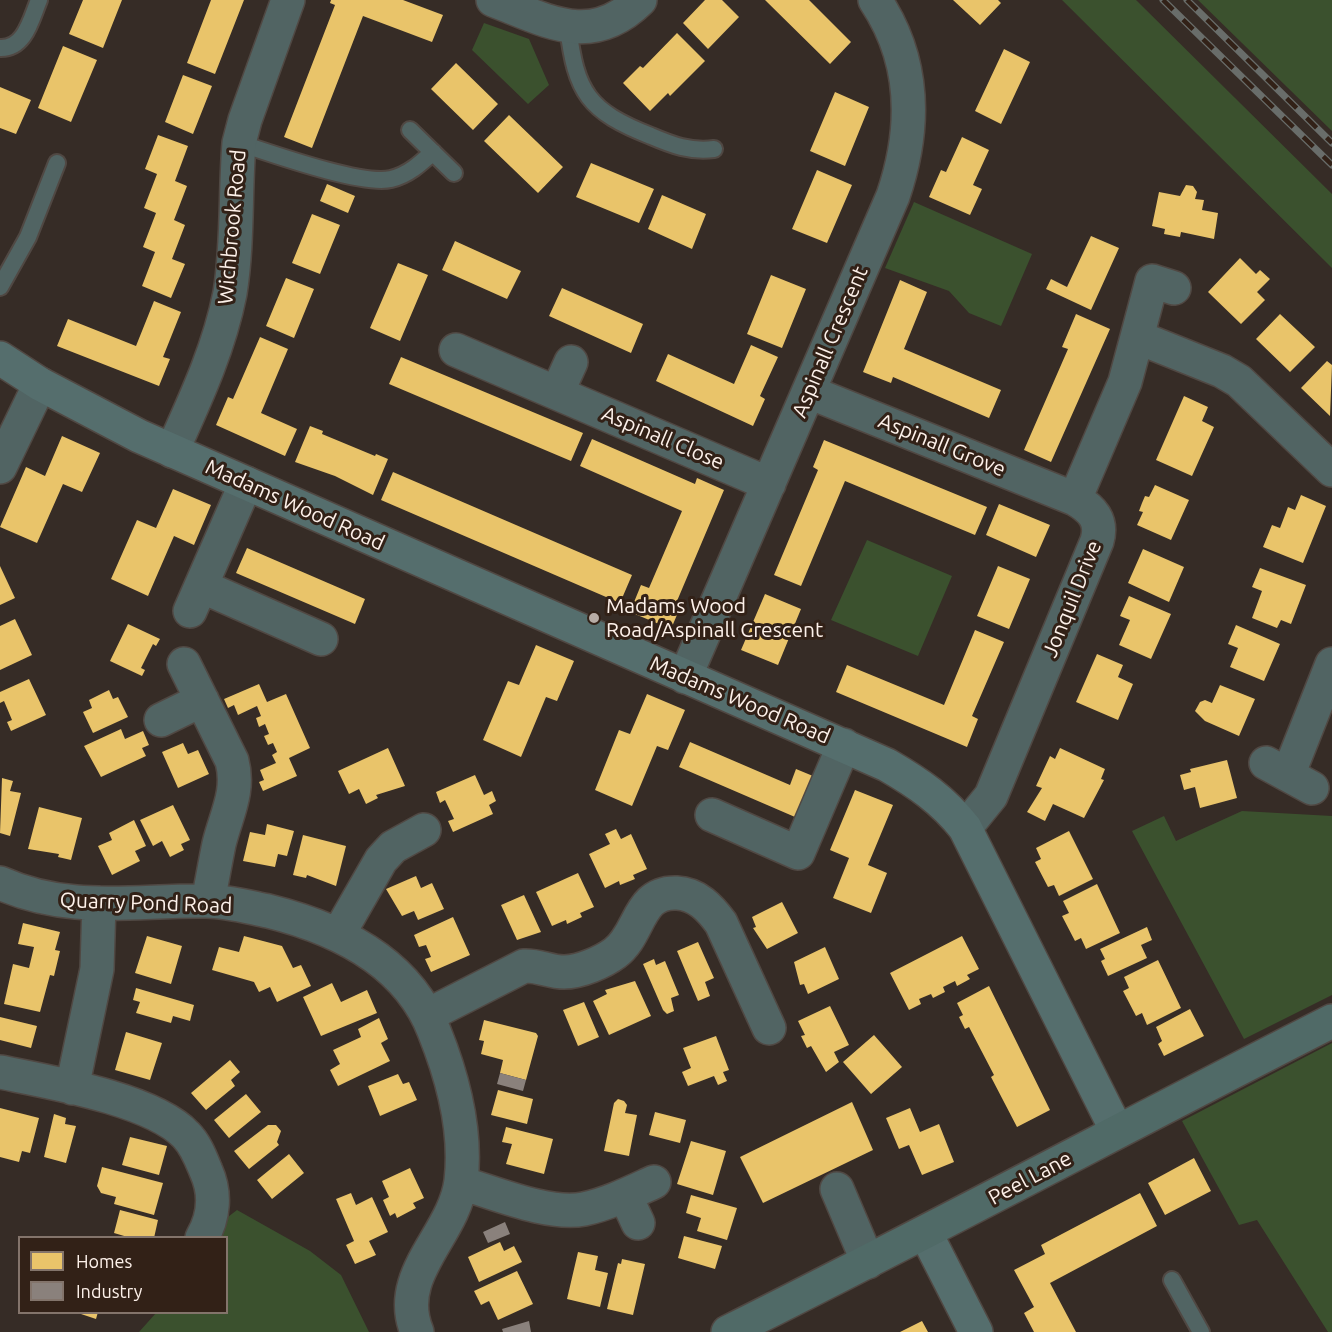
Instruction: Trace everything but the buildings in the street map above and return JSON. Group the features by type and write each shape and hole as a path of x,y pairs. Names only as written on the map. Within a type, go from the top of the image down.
{"main road":[{"name":"Peel Lane","path":"728,1332 926,1234 1117,1131 1332,1021"}],"street":[{"name":"Wichbrook Road","path":"172,451 205,376 230,292 239,143 288,0"},
{"path":"494,0 568,27 591,27 612,23 639,0"},
{"name":"Aspinall Crescent","path":"686,677 893,196 903,166 909,136 909,104 904,67 894,37 875,0"},
{"path":"1075,498 1120,394 1152,281 1174,288"},
{"path":"1137,337 1222,371 1239,381 1332,470"},
{"name":"Aspinall Close","path":"456,350 769,484"},
{"name":"Madams Wood Road","path":"0,358 40,384 105,420 887,765 931,791 949,807 965,828 1117,1131"},
{"path":"557,393 571,362"},
{"path":"0,467 40,384"},
{"name":"Aspinall Grove","path":"809,392 1075,498"},
{"path":"246,483 195,599 321,639"},
{"name":"Jonquil Drive","path":"965,828 991,796 1097,541 1100,531 1098,520 1090,508 1075,498"},
{"path":"184,664 232,761 236,777 234,797 220,842 208,901"},
{"path":"1288,775 1332,664"},
{"path":"160,720 202,700"},
{"path":"712,814 798,853 844,746"},
{"path":"338,935 369,876 385,838 424,830"},
{"name":"Quarry Pond Road","path":"0,883 43,899 69,903 208,901 299,919 338,935 370,952 392,969 428,1015 443,1052 455,1096 462,1139 461,1183 440,1235 414,1279 411,1318 417,1332"},
{"path":"428,1015 524,966 532,965 564,972 582,969 616,952 627,940 643,909 654,898 667,893 682,894 699,900 721,923 761,981 769,1028"},
{"path":"72,1088 97,969 99,903"},
{"path":"0,1072 72,1088 152,1112 171,1122 187,1136 198,1153 211,1182 212,1211 203,1236"},
{"path":"461,1183 551,1208 568,1210 639,1200"},
{"path":"837,1189 868,1262"},
{"path":"926,1234 976,1332"}],"lane":[{"path":"0,48 10,49 17,44 39,0"},
{"path":"568,27 576,70 583,89 600,110 640,132 679,148 700,151 714,149"},
{"path":"410,130 454,173"},
{"path":"239,143 329,170 388,180 403,176 433,152"},
{"path":"0,287 28,237 57,163"},
{"path":"1172,1280 1201,1332"}],"green space":[{"path":"1062,0 1136,0 1332,194 1332,268"},
{"path":"1198,0 1332,0 1332,131"},
{"path":"484,23 529,39 549,85 528,104 472,50"},
{"path":"914,202 1032,254 1001,326 969,313 949,291 885,268"},
{"path":"867,540 952,576 918,656 831,620"},
{"path":"1242,811 1332,816 1332,995 1244,1039 1132,831 1164,816 1176,841"},
{"path":"1332,1043 1332,1332 1328,1332 1257,1220 1239,1225 1182,1121"},
{"path":"237,1210 310,1251 341,1275 369,1332 139,1332 155,1314 228,1314 228,1236 212,1236 224,1220"}],"railway":[{"path":"1163,0 1332,165"},
{"path":"1187,0 1332,143"}],"place":[{"name":"Madams Wood Road/Aspinall Crescent","path":"594,618"}]}
